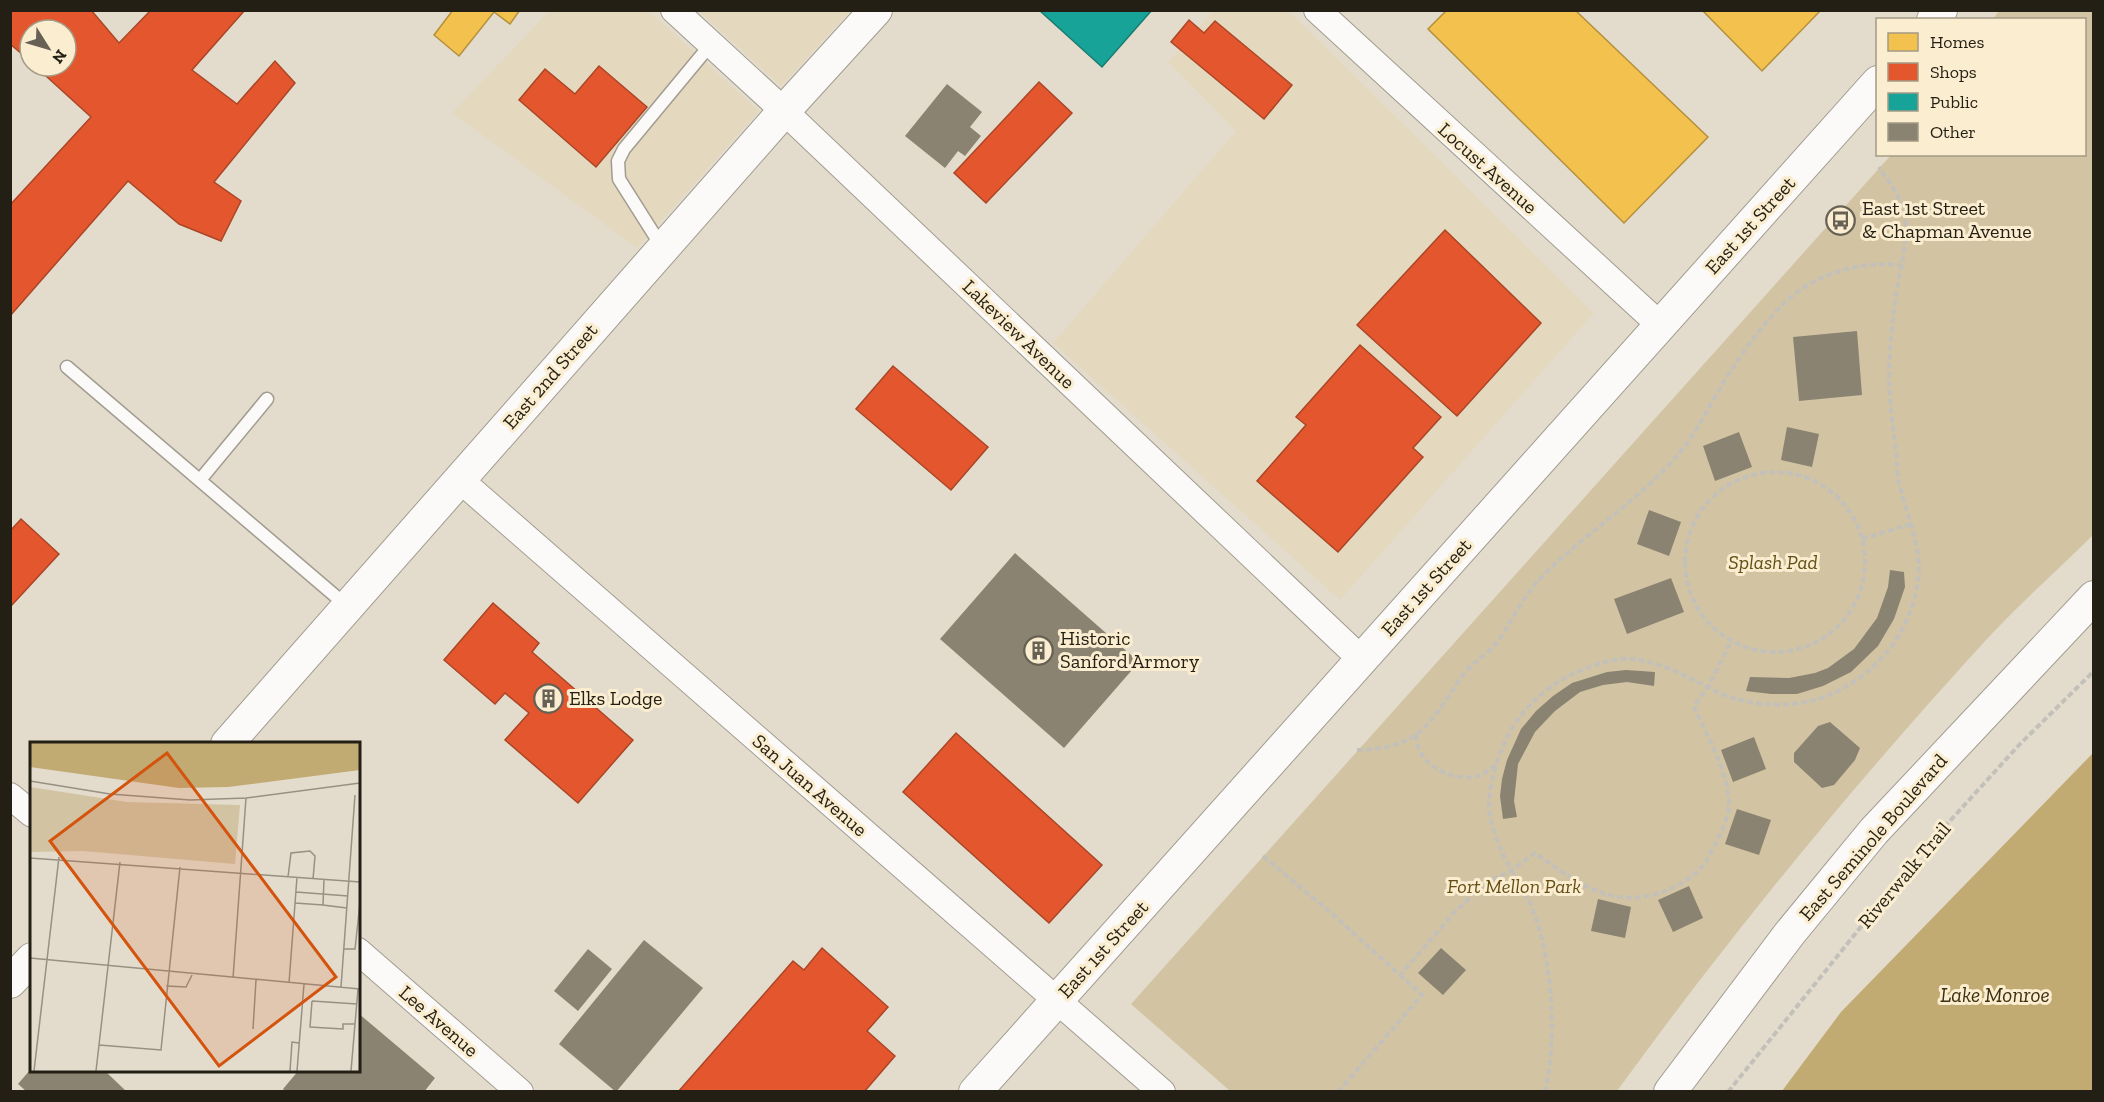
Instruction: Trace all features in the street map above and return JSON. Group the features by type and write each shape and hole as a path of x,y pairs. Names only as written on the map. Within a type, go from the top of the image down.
{"street":[{"name":"Lakeview Avenue","path":"674,10 784,111 1361,660"},
{"name":"East 2nd Street","path":"229,742 459,478 876,10"},
{"name":"Locust Avenue","path":"1317,10 1660,325"},
{"name":"East 1st Street","path":"975,1092 1876,84"},
{"name":"San Juan Avenue","path":"459,478 1162,1092"},
{"name":"East Seminole Boulevard","path":"1670,1092 1790,933 1874,831 2094,597"},
{"name":"Lee Avenue","path":"360,953 520,1092"},
{"path":"10,982 30,961"}],"lane":[{"path":"663,248 619,179 618,161 624,149 711,44"},
{"path":"67,367 348,607"},
{"path":"200,480 267,399"}],"path":[{"path":"1545,1092 1551,1056 1550,984 1545,948 1523,888 1503,854 1489,809 1493,777 1504,744 1525,710 1547,688 1574,674 1602,662 1638,659 1689,677 1738,699 1762,704 1817,700 1841,689 1867,672 1894,646 1908,617 1919,581 1917,549 1899,484 1889,382 1894,307 1905,245 1905,216 1898,195 1879,166"},
{"path":"1356,750 1394,746 1415,735 1438,711 1468,669 1493,646 1535,585 1573,548 1637,495 1676,457 1742,355 1781,306 1796,293 1829,276 1856,266 1881,263 1901,265"},
{"path":"1786,472 1808,478 1829,489 1845,505 1858,525 1864,547 1865,571 1860,593 1849,614 1835,630 1816,643 1796,650 1773,653 1752,650 1731,641 1714,628 1700,612 1690,592 1686,570 1686,548 1693,527 1704,507 1720,491 1740,479 1763,473 1786,472"},
{"path":"1862,539 1911,524"},
{"path":"1400,975 1453,914 1485,883 1512,870 1535,853 1581,884 1607,895 1630,898 1658,893 1688,880 1706,862 1721,833 1729,807 1726,780 1694,706 1708,687 1731,641"},
{"name":"Riverwalk Trail","path":"1728,1092 1918,856 2020,744 2094,671"},
{"path":"1415,735 1419,750 1428,763 1447,773 1468,778 1479,775 1497,764"},
{"path":"1263,856 1422,995 1338,1092"}],"shaded area":[{"path":"550,10 649,11 759,111 637,248 452,113"},
{"path":"699,11 850,11 781,86"},
{"path":"1213,11 1289,11 1594,313 1340,600 1053,343 1236,131 1168,62"}],"green space":[{"name":"Fort Mellon Park","path":"1999,11 2093,11 2093,535 1999,626 1889,749 1749,917 1617,1091 1230,1091 1131,1004 1890,156 2086,156 2086,18 1994,18"}],"water":[{"name":"Lake Monroe","path":"2093,753 2093,1091 1782,1091 1841,1012"}],"building: Homes":[{"path":"453,10 520,10 510,24 494,12 459,56 434,35"},
{"path":"1447,10 1575,10 1708,137 1624,223 1428,29"},
{"path":"1702,10 1821,10 1762,71"}],"building: Shops":[{"path":"10,10 91,10 119,43 151,10 245,10 192,70 237,104 275,61 295,83 214,182 241,201 221,241 179,224 128,181 10,316 10,205 91,117 48,78 78,78 78,18 18,18 18,51 10,44"},
{"path":"1189,20 1204,33 1215,21 1292,85 1264,119 1171,42"},
{"path":"599,66 647,107 596,167 519,100 545,69 575,94"},
{"path":"1039,82 1072,113 986,203 954,173"},
{"path":"1445,230 1541,323 1457,416 1357,325"},
{"path":"1360,345 1441,417 1413,448 1423,457 1338,552 1257,481 1306,425 1296,417"},
{"path":"893,366 988,447 951,490 856,409"},
{"path":"21,519 59,554 10,607 10,531"},
{"name":"Elks Lodge","path":"493,603 539,643 532,652 633,740 578,803 505,740 529,713 505,693 495,704 444,660"},
{"path":"956,733 1102,865 1049,923 903,792"},
{"path":"822,948 888,1007 867,1031 895,1056 864,1092 678,1092 793,961 804,970"}],"building: Public":[{"path":"1039,10 1152,10 1102,67"}],"building: Other":[{"path":"947,84 982,112 970,127 981,136 965,156 958,151 945,168 905,136"},
{"path":"1857,331 1862,395 1799,401 1793,337"},
{"path":"1787,427 1819,434 1812,467 1781,460"},
{"path":"1739,432 1752,467 1715,481 1703,446"},
{"path":"1649,510 1681,522 1669,556 1637,544"},
{"name":"Historic Sanford Armory","path":"1015,553 1139,662 1064,748 940,639"},
{"path":"1890,570 1904,572 1905,587 1894,619 1878,646 1851,672 1823,686 1797,694 1746,691 1750,677 1789,678 1815,673 1828,668 1854,649 1877,618 1888,587"},
{"path":"1671,578 1684,612 1627,634 1614,599"},
{"path":"1626,670 1655,672 1654,686 1627,682 1603,685 1580,692 1555,711 1535,732 1518,764 1514,801 1517,817 1503,819 1500,796 1502,779 1507,760 1521,729 1536,711 1572,683 1607,672"},
{"path":"1830,722 1860,748 1855,760 1834,785 1822,788 1794,762 1794,753 1818,726"},
{"path":"1754,737 1766,769 1733,782 1721,750"},
{"path":"1737,809 1771,820 1759,855 1725,844"},
{"path":"1689,886 1703,918 1673,932 1658,900"},
{"path":"1598,899 1631,907 1625,938 1591,931"},
{"path":"644,940 703,988 616,1092 559,1044"},
{"path":"1441,948 1466,970 1443,995 1418,973"},
{"path":"588,949 612,969 578,1011 554,991"},
{"path":"360,1015 435,1078 424,1092 286,1092 283,1089 297,1072 360,1072"},
{"path":"30,1070 30,1072 106,1072 127,1092 27,1092 18,1084"}],"place":[{"name":"East 1st Street & Chapman Avenue","path":"1841,220"},
{"name":"Historic Sanford Armory","path":"1039,650"},
{"name":"Elks Lodge","path":"548,698"}],"park label":[{"name":"Splash Pad","path":"1773,562"}]}
